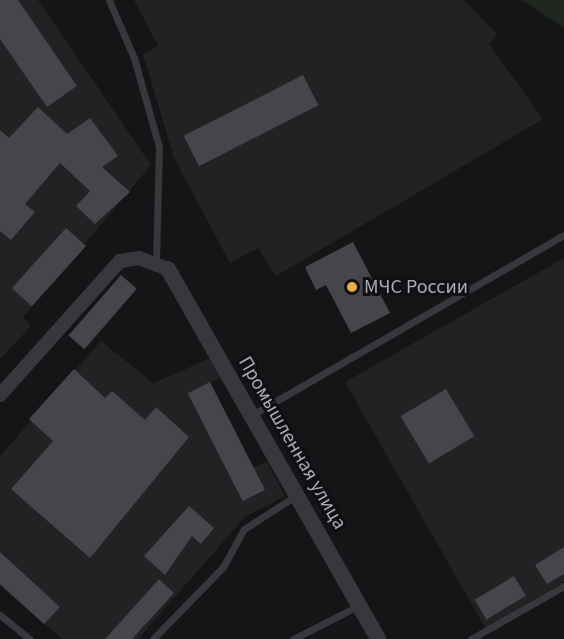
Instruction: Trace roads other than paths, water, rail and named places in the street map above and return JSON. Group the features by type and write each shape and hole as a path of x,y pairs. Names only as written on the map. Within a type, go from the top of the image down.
{"street":[{"path":"0,394 120,261 139,258 162,266"},
{"name":"Промышленная улица","path":"162,266 252,415 378,639"}],"lane":[{"path":"109,0 134,57 159,147 162,266"},
{"path":"252,415 564,235"},
{"path":"153,639 223,567 244,529 298,495"},
{"path":"471,639 564,586"},
{"path":"293,639 360,604"},
{"path":"0,615 30,639"}],"place":[{"name":"МЧС России","path":"352,287"}]}
